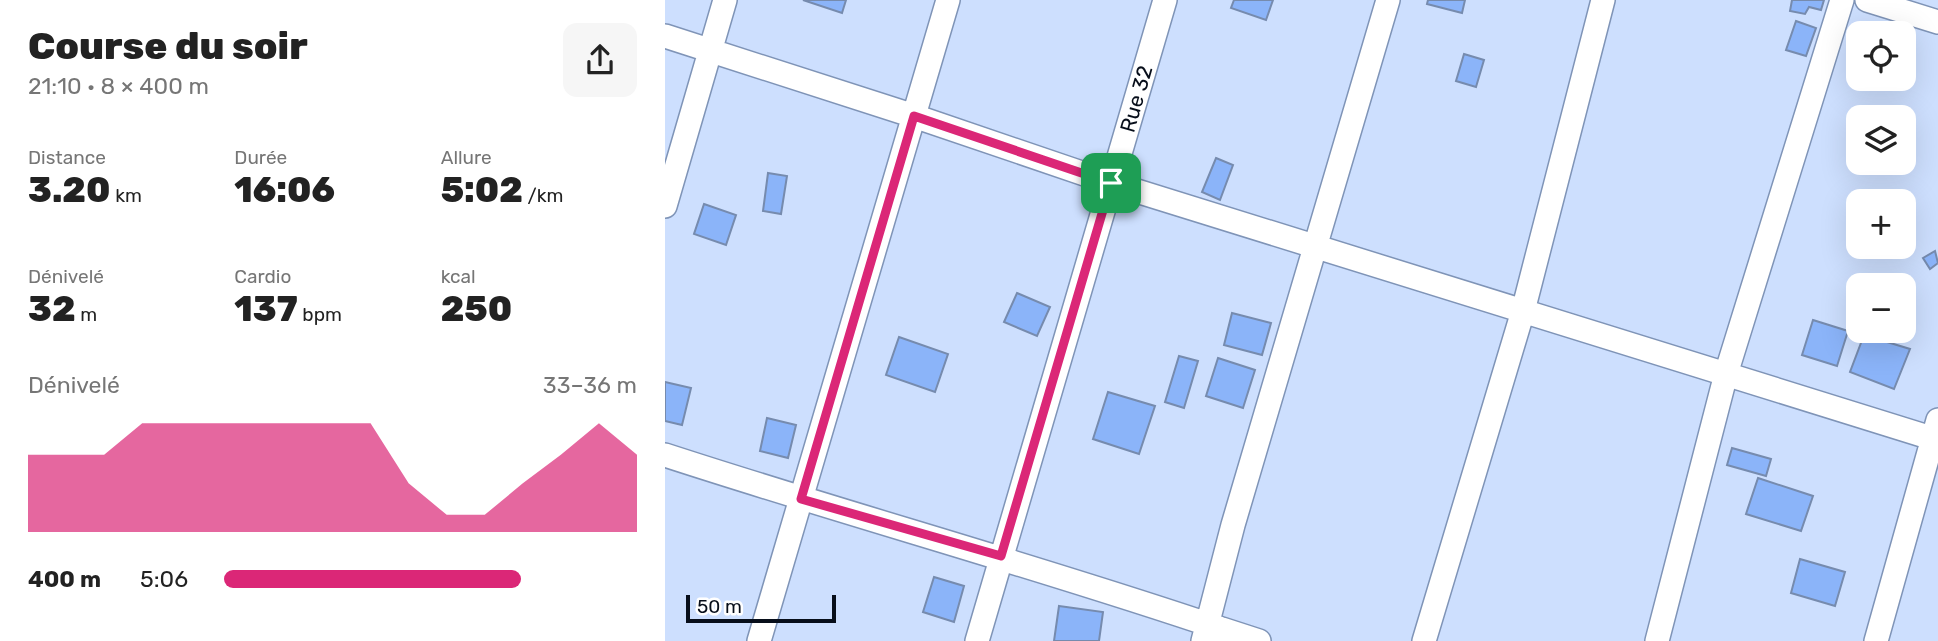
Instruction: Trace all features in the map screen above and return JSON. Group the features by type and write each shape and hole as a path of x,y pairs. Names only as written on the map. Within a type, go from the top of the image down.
{"street":[{"path":"665,206 725,0"},
{"path":"759,641 948,0"},
{"name":"Rue 32","path":"977,641 1165,0"},
{"path":"1210,631 1233,525 1388,0"},
{"path":"1424,641 1523,312 1603,0"},
{"path":"1657,641 1726,374 1842,0"},
{"path":"1867,0 1938,22"},
{"path":"665,36 1111,183 1523,312 1726,374 1936,433 1876,641"},
{"path":"665,455 801,499 1001,556 1210,631 1259,641"}],"building":[{"path":"803,0 846,0 842,13"},
{"path":"1234,0 1273,0 1266,20 1231,8"},
{"path":"1428,0 1465,0 1462,13 1427,4"},
{"path":"1792,0 1824,0 1821,10 1809,7 1805,14 1790,11"},
{"path":"1796,21 1816,28 1806,56 1786,50"},
{"path":"1464,54 1484,60 1476,87 1456,81"},
{"path":"1216,158 1233,165 1220,200 1202,192"},
{"path":"768,173 787,176 781,214 763,211"},
{"path":"704,204 736,215 726,245 694,234"},
{"path":"1935,251 1938,263 1930,269 1923,258"},
{"path":"1017,293 1050,307 1037,336 1004,322"},
{"path":"1232,313 1271,323 1262,355 1224,345"},
{"path":"1813,320 1846,330 1837,366 1802,355"},
{"path":"899,337 948,354 935,392 886,375"},
{"path":"1861,343 1890,343 1910,349 1894,389 1850,372"},
{"path":"1179,356 1198,361 1184,408 1165,402"},
{"path":"1218,358 1255,370 1243,408 1206,396"},
{"path":"665,382 691,388 682,425 665,421"},
{"path":"1108,392 1155,406 1139,454 1093,439"},
{"path":"767,418 796,425 788,458 760,451"},
{"path":"1732,448 1771,459 1766,476 1727,465"},
{"path":"1758,478 1813,496 1801,531 1746,514"},
{"path":"1800,559 1845,572 1835,606 1791,593"},
{"path":"934,577 964,586 954,622 923,612"},
{"path":"1059,606 1103,612 1099,641 1054,641"}],"route":[{"path":"914,116 1111,183 1001,556 801,499 914,116"}]}
